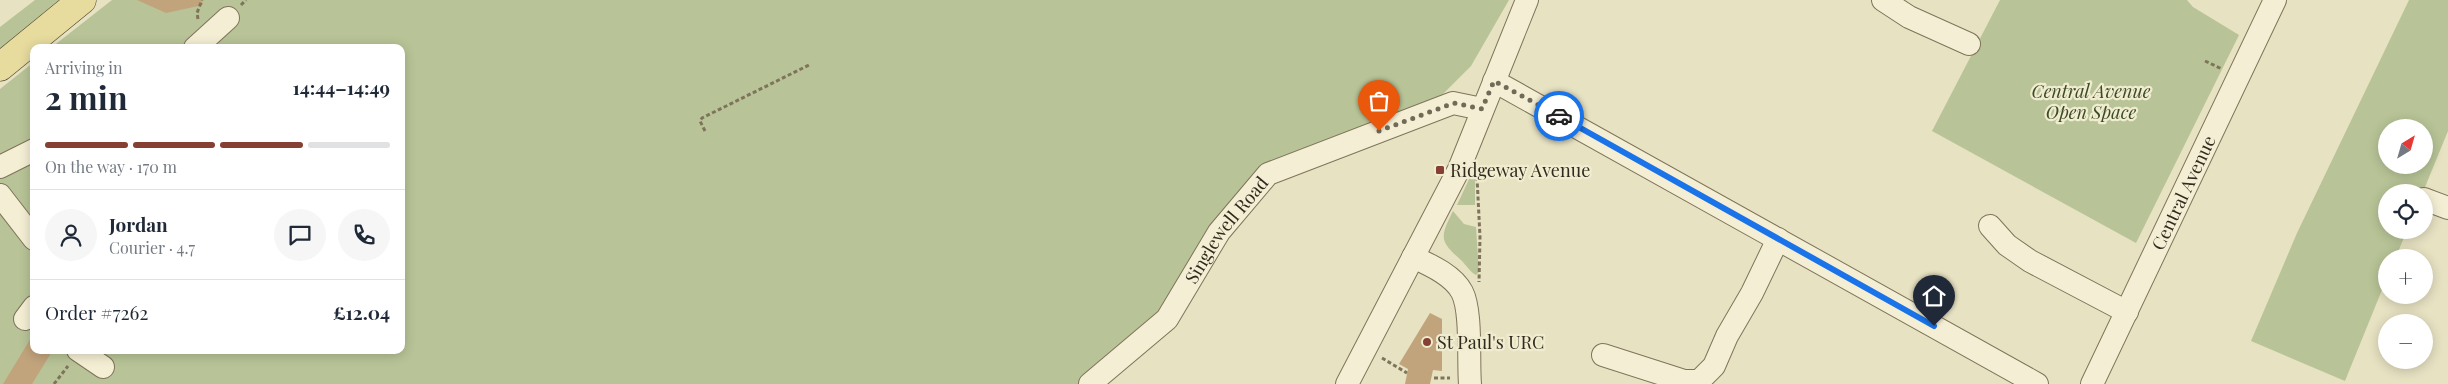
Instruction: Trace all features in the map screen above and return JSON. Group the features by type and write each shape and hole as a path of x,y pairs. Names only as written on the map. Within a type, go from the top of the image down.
{"main road":[{"path":"0,67 82,0"}],"street":[{"path":"1347,384 1458,169 1527,0"},
{"path":"1883,0 1909,17 1969,44"},
{"name":"Central Avenue","path":"2092,384 2126,312 2240,52 2275,0"},
{"path":"198,44 228,18"},
{"path":"197,44 201,38 200,24"},
{"path":"1494,81 2037,384"},
{"name":"Singlewell Road","path":"1090,384 1167,320 1219,232 1268,174 1454,103 1482,109"},
{"path":"0,167 30,152"},
{"path":"0,195 30,235"},
{"path":"2433,202 2448,208"},
{"path":"1990,226 2007,245 2030,261 2126,312"},
{"path":"1603,355 1684,381 1699,381 1714,366 1727,336 1778,239"},
{"path":"1413,257 1444,274 1462,292 1468,328 1463,381"},
{"path":"84,354 103,367"}],"path":[{"path":"200,24 197,13 202,0"},
{"path":"706,131 700,121 702,118 808,65"},
{"path":"1477,173 1480,234 1479,282"},
{"path":"1379,356 1407,373"},
{"path":"1434,378 1463,381"}],"green space":[{"path":"35,0 61,0 0,49 0,27"},
{"path":"112,0 1509,0 1471,66 1441,96 1299,150 1158,313 1085,384 0,384 0,89 30,65 30,354 405,354 405,44 56,44"},
{"name":"Central Avenue Open Space","path":"2000,0 2187,0 2193,7 2239,35 2136,243 1932,131"},
{"path":"2409,0 2448,0 2448,131 2433,168 2433,119 2378,119 2378,174 2430,174 2426,184 2378,184 2378,239 2403,239 2399,249 2378,249 2378,300 2345,381 2251,341 2297,233"},
{"path":"1471,175 1475,178 1475,205 1457,205"},
{"path":"1453,211 1464,224 1476,227 1479,272 1476,275 1449,249 1444,239 1445,228"}],"building":[{"path":"137,0 202,0 203,5 166,13"},
{"name":"St Paul's URC","path":"1430,313 1442,319 1442,371 1433,370 1430,384 1405,384 1408,369 1399,364"},
{"path":"30,340 30,354 51,354 32,384 3,384"}],"way so far":[{"path":"1379,131 1454,103 1482,109 1494,81 1559,116"}],"place":[{"name":"Ridgeway Avenue","path":"1440,170"},
{"name":"St Paul's URC","path":"1427,342"}],"route":[{"path":"1559,116 1934,326"}]}
